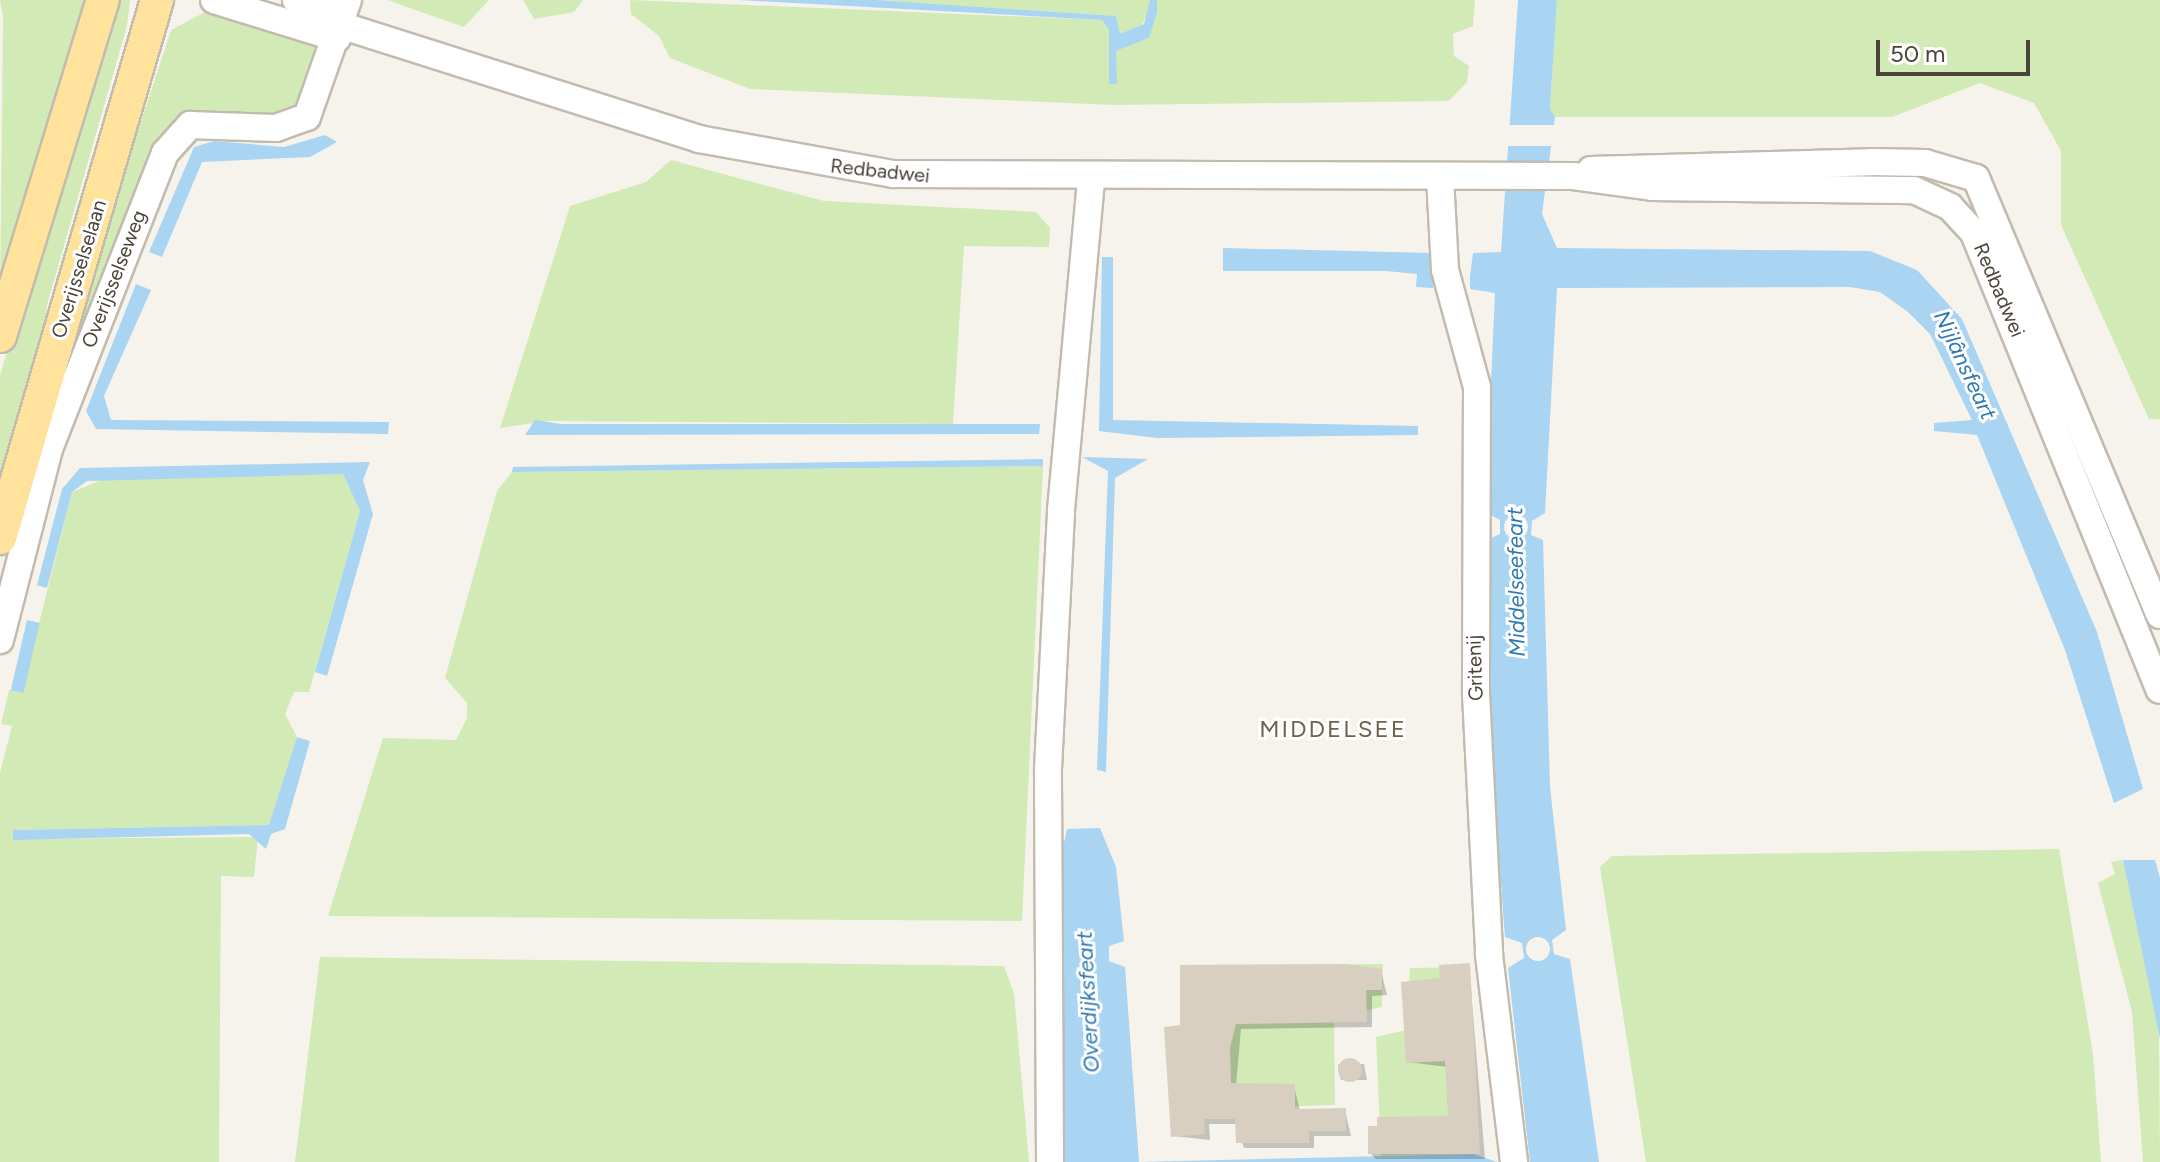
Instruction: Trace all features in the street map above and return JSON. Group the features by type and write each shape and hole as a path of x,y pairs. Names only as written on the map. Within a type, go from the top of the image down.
{"main road":[{"path":"0,336 103,0"},
{"name":"Overijsselselaan","path":"0,538 157,0"}],"street":[{"name":"Redbadwei","path":"214,0 342,20"},
{"name":"Redbadwei","path":"296,0 342,20 759,153 893,174 1091,178 1573,176 1652,187 1885,187 1936,199 1964,219 2160,690"},
{"name":"Overijsselseweg","path":"0,640 49,449 165,153 190,125 276,128 307,117 342,20"},
{"name":"Redbadwei","path":"1573,176 1653,163 1871,162 1925,163 1976,178 2160,615"},
{"name":"Gritenij","path":"1440,177 1445,270 1477,387 1476,694 1489,955 1514,1162"},
{"path":"1050,1162 1048,769 1061,510 1091,178"}],"green space":[{"path":"0,0 87,0 0,303 3,16"},
{"path":"118,0 130,0 127,26 47,305 43,349 0,502 0,375"},
{"path":"387,0 489,0 464,27"},
{"path":"523,0 583,0 574,12 534,19"},
{"path":"630,0 1102,20 1109,30 1109,83 1116,84 1116,51 1149,38 1157,0 1475,0 1473,26 1453,34 1454,56 1469,66 1467,82 1449,101 1114,105 750,89 670,58 659,36 631,14"},
{"path":"877,0 1150,0 1150,6 1141,28 1120,34 1115,16"},
{"path":"1557,0 2160,0 2160,419 2149,419 2061,225 2061,151 2034,103 1980,83 1892,117 1555,117 1550,109"},
{"path":"205,12 326,41 300,105 284,116 186,117 0,603 59,372 171,30"},
{"path":"671,160 824,201 1036,212 1050,228 1049,247 964,246 953,424 547,421 500,428 570,206 646,182"},
{"path":"1043,466 1022,921 328,916 383,738 456,740 467,718 467,703 445,678 497,491 512,472"},
{"path":"343,474 360,511 309,692 294,692 285,714 297,737 270,825 13,830 13,839 258,837 254,877 221,876 219,1162 0,1162 0,773 12,726 1,724 9,690 22,691 72,492 104,479"},
{"path":"2059,849 2093,1054 2101,1162 1646,1162 1600,867 1612,856"},
{"path":"2123,860 2159,1032 2160,1162 2143,1162 2132,1012 2098,883 2115,874 2111,862"},
{"path":"320,957 1004,966 1014,994 1029,1162 295,1162"},
{"path":"1383,964 1382,1007 1334,1018 1335,1105 1178,1110 1184,965"},
{"path":"1465,967 1474,1154 1381,1156 1376,1037 1406,1030 1410,968"}],"water":[{"path":"739,0 877,0 1116,16 1120,34 1144,24 1150,0 1157,0 1157,12 1149,38 1116,51 1117,84 1109,84 1109,30 1102,20"},
{"path":"1518,0 1557,0 1550,109 1555,117 1542,214 1557,248 1870,251 1917,270 1962,319 2097,632 2143,789 2114,803 2065,650 1977,435 1934,431 1934,423 1972,420 1930,334 1908,312 1880,292 1850,287 1557,288 1545,513 1532,521 1531,535 1543,540 1550,787 1566,930 1552,940 1554,954 1570,959 1599,1162 1530,1162 1508,968 1524,958 1522,943 1505,937 1494,793 1485,541 1500,534 1500,520 1485,512 1495,293 1470,289 1470,276 1473,253 1501,252"},
{"path":"325,135 337,142 310,157 202,162 162,257 149,252 194,147 214,141 284,147"},
{"path":"1223,248 1432,253 1433,288 1416,287 1417,274 1386,271 1223,271"},
{"path":"1102,257 1113,257 1113,420 1418,426 1418,435 1157,438 1099,431"},
{"path":"136,284 151,290 104,396 111,420 389,422 388,434 96,429 86,411"},
{"path":"535,420 561,424 1040,424 1039,434 525,435"},
{"path":"1082,457 1148,459 1115,478 1106,772 1097,770 1108,471"},
{"path":"1043,459 1043,466 512,472 513,467"},
{"path":"370,462 363,480 373,514 327,676 315,672 360,511 343,474 87,481 72,492 47,588 37,585 62,489 80,468"},
{"path":"27,620 40,623 23,693 11,690"},
{"path":"297,737 310,741 285,829 271,834 266,849 249,834 13,840 13,830 269,825"},
{"name":"Overdijksfeart","path":"1100,828 1116,867 1124,941 1109,946 1109,961 1125,967 1139,1162 1064,1162 1061,856 1067,829"},
{"path":"2123,860 2155,860 2160,878 2160,1039"},
{"path":"1474,1154 1497,1162 1139,1162"}],"pier":[{"path":"1507,125 1558,125 1558,146 1507,146"},
{"path":"1516,515 1527,522 1528,527 1521,538 1516,539 1505,532 1504,527 1511,516"},
{"path":"1538,937 1547,940 1550,949 1547,958 1538,961 1529,958 1526,949 1529,940"}],"building":[{"path":"1470,963 1480,1154 1368,1154 1368,1126 1377,1126 1377,1117 1448,1116 1445,1061 1406,1063 1401,982 1440,978 1439,965"},
{"path":"1345,964 1382,969 1382,990 1366,990 1367,1022 1236,1024 1230,1048 1231,1083 1295,1084 1295,1109 1346,1108 1346,1131 1309,1131 1309,1143 1236,1143 1235,1119 1204,1119 1205,1134 1171,1137 1164,1027 1180,1025 1180,965"},
{"path":"1350,1058 1359,1061 1362,1070 1359,1079 1350,1082 1341,1079 1338,1070 1341,1061"}],"district":[{"name":"MIDDELSEE","path":"1333,729"}],"water label":[{"name":"Nijlânsfeart","path":"1965,365"},
{"name":"Middelseefeart","path":"1516,582"}]}
